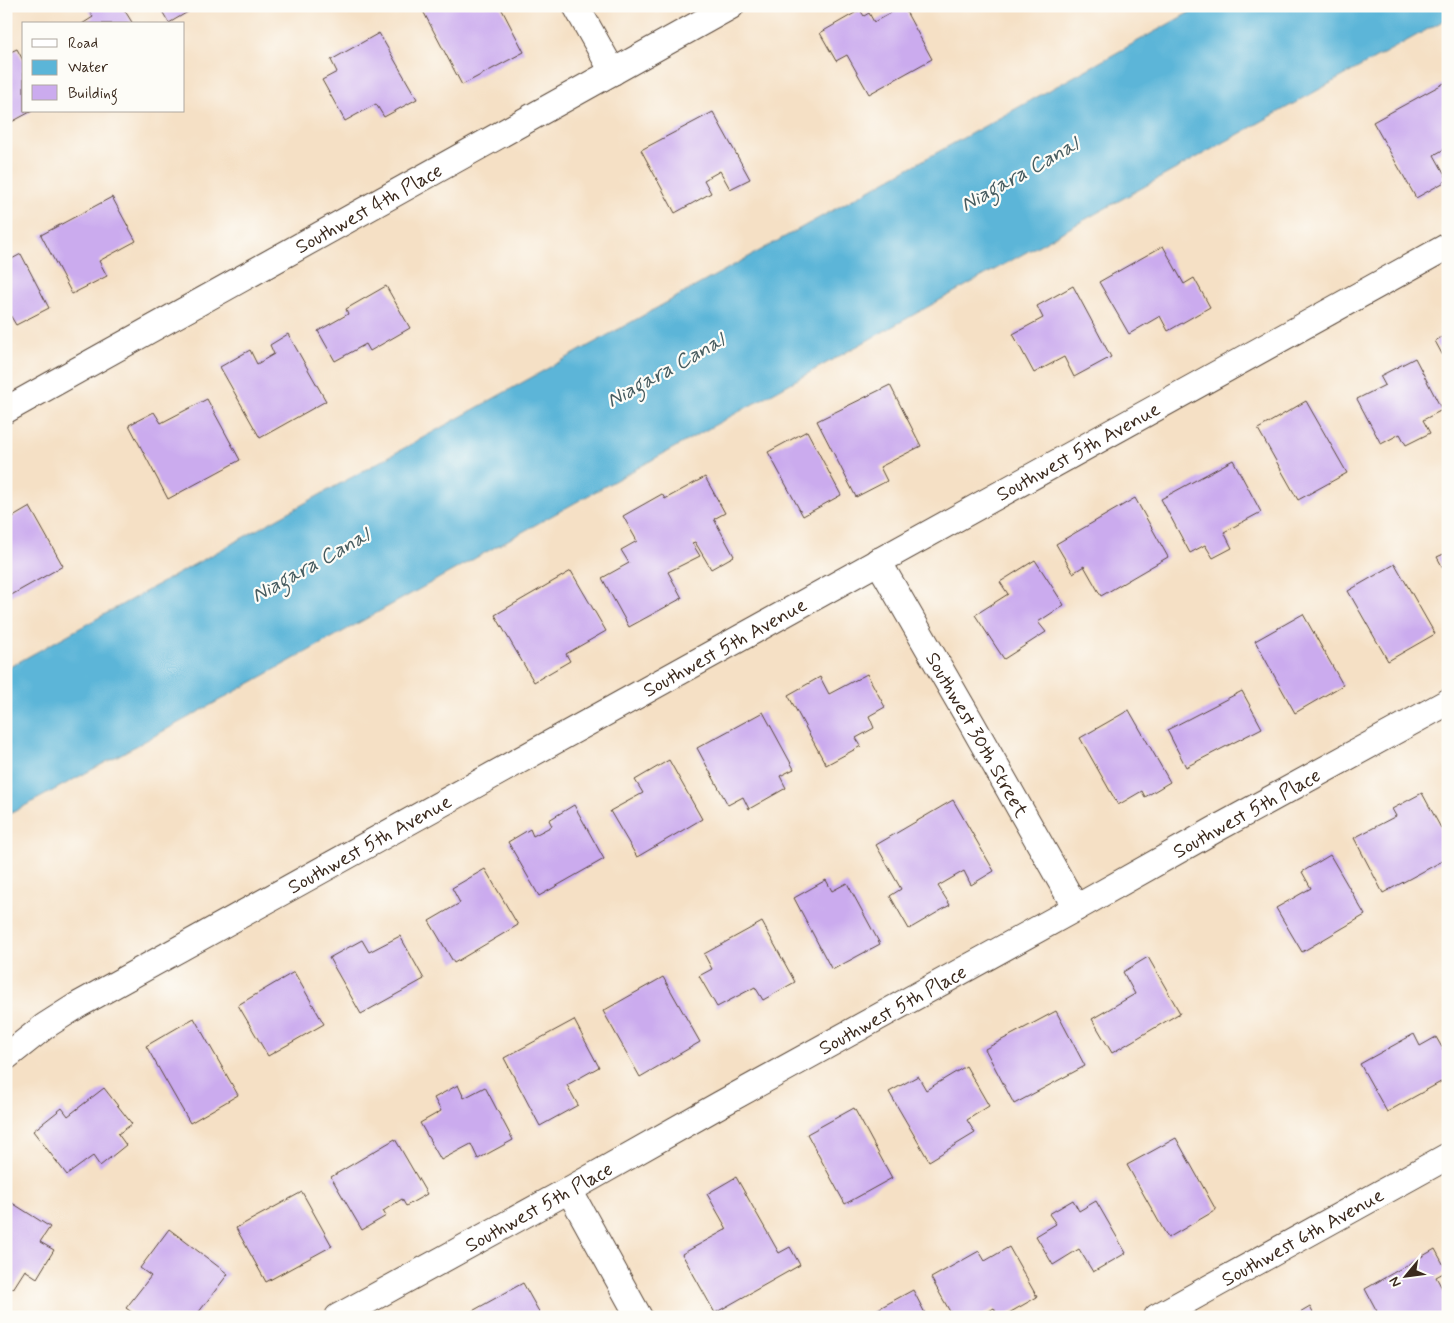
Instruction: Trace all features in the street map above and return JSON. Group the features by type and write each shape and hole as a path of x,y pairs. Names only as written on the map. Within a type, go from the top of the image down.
{"street":[{"path":"576,6 613,72"},
{"name":"Southwest 4th Place","path":"6,410 731,6"},
{"name":"Southwest 5th Avenue","path":"6,1057 45,1026 78,1005 1448,246"},
{"name":"Southwest 30th Street","path":"878,561 1076,908"},
{"name":"Southwest 5th Place","path":"338,1317 1076,908 1216,828 1448,702"},
{"name":"Southwest 6th Avenue","path":"1157,1317 1448,1156"},
{"path":"569,1190 639,1317"}],"water":[{"name":"Niagara Canal","path":"1201,6 1448,6 1448,18 182,721 6,816 6,669"}],"building":[{"path":"86,6 122,6 132,22 85,22 93,17"},
{"path":"159,6 198,6 171,22 168,22"},
{"path":"433,6 500,6 524,52 462,85 423,11"},
{"path":"903,6 932,59 869,94 847,55 836,61 820,33 860,10 864,16 869,13 874,22"},
{"path":"379,33 417,99 384,117 376,104 345,121 322,80 337,72 331,60"},
{"path":"17,49 22,58 22,112 30,112 6,125 6,54"},
{"path":"1448,81 1448,147 1434,155 1448,180 1416,198 1373,122"},
{"path":"713,112 750,179 730,189 720,171 704,180 711,193 675,213 641,150"},
{"path":"112,197 136,241 99,261 107,276 72,294 41,235"},
{"path":"1163,246 1184,284 1194,278 1210,307 1168,331 1160,316 1129,334 1099,282"},
{"path":"21,254 49,308 16,325 6,308 6,262"},
{"path":"386,286 410,328 370,351 366,344 335,361 318,331 348,314 346,309"},
{"path":"1073,286 1111,357 1074,377 1064,357 1034,373 1013,334 1043,318 1037,306"},
{"path":"1448,333 1448,365 1435,341"},
{"path":"288,334 326,401 260,438 220,367 250,350 257,364 274,354 270,345"},
{"path":"1415,358 1442,410 1423,420 1430,433 1406,445 1400,434 1381,444 1357,399 1385,385 1380,376"},
{"path":"890,385 921,446 880,467 887,481 856,497 817,421"},
{"path":"207,399 240,460 168,499 129,425 154,412 161,423"},
{"path":"1306,401 1347,473 1298,500 1258,429"},
{"path":"807,431 841,495 803,516 768,452"},
{"path":"1233,460 1261,512 1224,532 1232,548 1213,558 1205,545 1190,553 1161,499"},
{"path":"705,477 725,513 714,519 734,556 711,569 695,542 692,543 700,556 668,572 682,598 629,627 602,578 629,563 621,550 637,541 623,516 662,494 665,499"},
{"path":"1135,498 1168,557 1101,596 1084,566 1073,573 1056,544"},
{"path":"30,507 63,566 6,598 6,521"},
{"path":"1448,552 1448,577 1437,557"},
{"path":"1035,560 1064,605 1038,622 1046,632 1004,659 975,615 1008,594 1000,582"},
{"path":"1395,564 1435,634 1388,661 1348,591"},
{"path":"571,571 606,631 566,654 570,661 534,682 495,615"},
{"path":"1303,614 1343,685 1295,713 1255,641"},
{"path":"867,674 885,707 869,716 874,728 856,738 861,746 826,765 788,695 820,677 829,694"},
{"path":"1242,691 1262,728 1186,767 1167,730"},
{"path":"1129,710 1170,782 1145,797 1142,791 1118,805 1080,738"},
{"path":"763,712 794,769 780,776 786,788 749,809 743,797 728,805 697,748"},
{"path":"669,760 702,819 637,857 610,811 643,793 635,780"},
{"path":"1422,793 1448,841 1448,858 1383,893 1354,838 1396,816 1392,809"},
{"path":"953,800 994,871 971,885 964,871 938,886 950,905 909,929 890,896 901,889 876,845"},
{"path":"574,805 604,859 539,896 508,842 530,829 533,836 552,826 549,820"},
{"path":"1330,855 1365,915 1302,952 1276,908 1311,888 1302,872"},
{"path":"485,869 518,925 454,963 429,921 460,903 452,888"},
{"path":"826,880 832,891 847,883 880,944 832,970 794,898"},
{"path":"762,922 795,982 763,1000 755,987 717,1007 699,976 712,969 704,954"},
{"path":"400,936 424,979 361,1014 329,958 362,940 369,952"},
{"path":"1148,957 1180,1013 1112,1053 1092,1019 1135,994 1123,972"},
{"path":"294,972 324,1024 268,1056 238,1005"},
{"path":"663,977 700,1042 640,1077 603,1011"},
{"path":"1056,1011 1085,1066 1014,1104 985,1049"},
{"path":"194,1018 238,1095 190,1123 146,1046"},
{"path":"574,1020 599,1067 567,1085 578,1105 540,1126 504,1058"},
{"path":"1414,1034 1420,1046 1436,1037 1448,1058 1448,1078 1387,1112 1360,1064"},
{"path":"966,1066 989,1106 967,1120 975,1133 929,1161 889,1092 918,1076 926,1090"},
{"path":"458,1085 464,1098 485,1087 513,1140 478,1159 471,1144 441,1160 420,1123 441,1111 434,1098"},
{"path":"104,1088 132,1124 118,1134 126,1145 100,1166 93,1156 67,1175 33,1131 62,1108 68,1116"},
{"path":"854,1108 892,1178 845,1204 807,1134"},
{"path":"1176,1138 1216,1210 1168,1238 1127,1165"},
{"path":"395,1139 427,1194 406,1206 402,1199 383,1211 386,1216 362,1230 331,1177"},
{"path":"736,1177 779,1253 790,1247 800,1265 715,1313 682,1254 727,1229 707,1194"},
{"path":"302,1192 332,1246 266,1282 236,1228"},
{"path":"6,1199 50,1227 40,1242 54,1250 37,1278 25,1270 13,1289 6,1284"},
{"path":"1073,1200 1079,1211 1096,1201 1126,1253 1093,1272 1079,1249 1053,1265 1036,1236 1056,1224 1049,1214"},
{"path":"169,1229 228,1274 195,1317 138,1317 126,1308 151,1276 140,1268"},
{"path":"1009,1247 1037,1297 1002,1317 998,1317 994,1308 979,1317 953,1317 931,1278 979,1251 985,1261"},
{"path":"1435,1249 1447,1271 1436,1277 1448,1299 1448,1317 1380,1317 1365,1289"},
{"path":"523,1283 542,1317 468,1317 467,1314"},
{"path":"913,1290 927,1317 863,1317"},
{"path":"1310,1307 1315,1317 1293,1317"}]}
